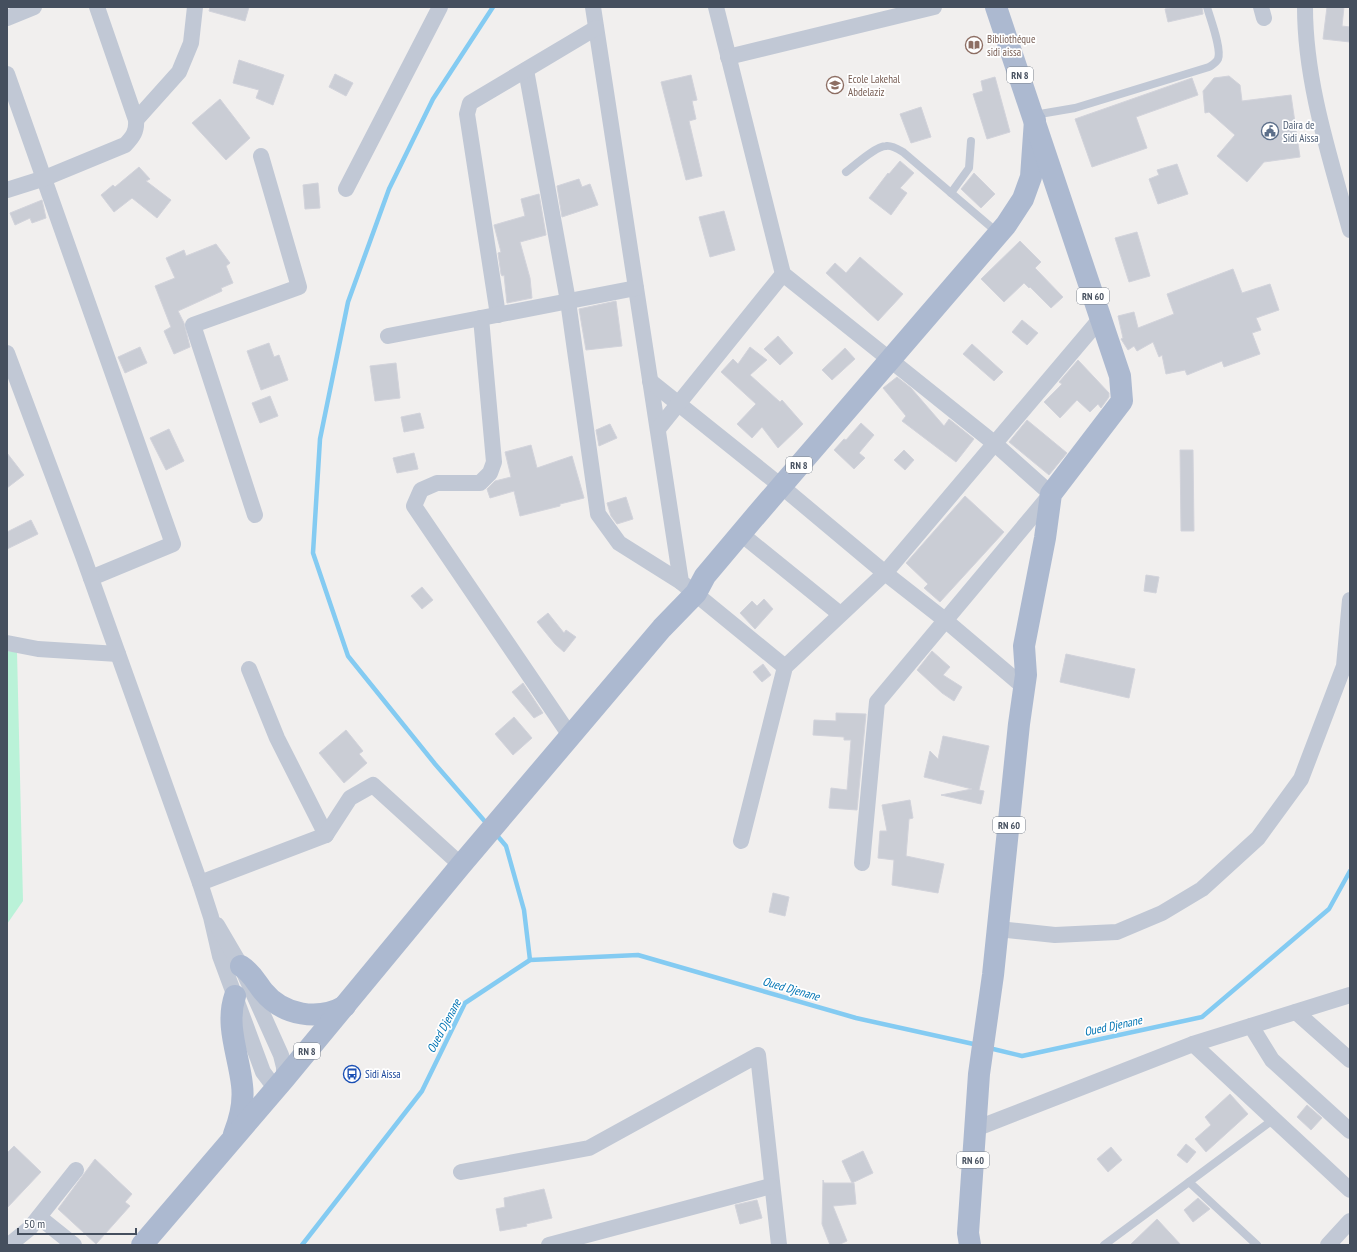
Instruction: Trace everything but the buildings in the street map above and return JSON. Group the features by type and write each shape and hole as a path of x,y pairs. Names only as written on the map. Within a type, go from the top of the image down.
{"main road":[{"path":"996,7 1004,30"},
{"name":"RN 8","path":"142,1245 345,1006 662,628 689,588 706,576 740,533 999,234 1022,200 1031,177 1035,118 1004,30 1006,7"},
{"name":"RN 60","path":"970,1245 968,1233 979,1074 993,975 1019,724 1025,681 1045,618 1075,461 1122,401 1120,376 1035,118"},
{"path":"1025,681 1024,646 1045,538 1051,494 1075,461"},
{"path":"241,966 252,974 264,992 272,1000 299,1014 316,1016 326,1014 345,1006"},
{"path":"230,1142 236,1127 242,1099 242,1086 231,1018 235,996"}],"street":[{"path":"7,18 34,7"},
{"path":"7,190 45,178 125,145 137,129 136,120 97,7"},
{"path":"136,120 179,72 191,43 195,7"},
{"path":"346,189 445,7"},
{"path":"593,7 650,381 689,588"},
{"path":"716,7 783,274 891,359 994,444 1051,494 877,702 862,863"},
{"path":"728,57 934,7"},
{"path":"1305,7 1305,23 1313,92 1350,230"},
{"path":"498,315 467,114 470,103 596,28"},
{"path":"526,70 568,301 598,514 619,543 689,588 785,667"},
{"path":"7,74 174,544 91,578"},
{"path":"255,515 193,325 300,287 261,156"},
{"path":"658,429 783,274"},
{"path":"388,336 636,288"},
{"path":"481,318 494,462 490,473 480,483 437,483 421,490 414,506 571,737"},
{"path":"741,841 785,667 885,573 1101,318"},
{"path":"7,353 91,578 200,883 211,917 220,956 263,1072 268,1080 280,1083 284,1067 281,1055 241,966 211,917"},
{"path":"650,381 680,402 885,573 1025,681"},
{"path":"740,533 840,614"},
{"path":"998,929 1055,935 1117,932 1162,913 1202,888 1258,838 1302,779 1344,666 1350,600"},
{"path":"7,643 38,649 118,654"},
{"path":"249,669 277,738 326,835"},
{"path":"200,883 326,835 350,798 373,785 466,860"},
{"path":"975,1129 1194,1044 1350,995"},
{"path":"1296,1012 1350,1060"},
{"path":"1251,1026 1272,1060 1350,1131"},
{"path":"1194,1044 1350,1190"},
{"path":"461,1172 589,1148 758,1055 771,1186 779,1245"},
{"path":"9,1245 30,1228 76,1170"},
{"path":"549,1245 771,1186"},
{"path":"39,1217 74,1245"},
{"path":"1328,1245 1350,1221"}],"lane":[{"path":"1035,118 1075,108 1209,68 1216,63 1219,58 1218,48 1207,7"},
{"path":"952,193 969,168 971,141"},
{"path":"846,172 877,149 885,146 893,147 903,152 999,234"},
{"path":"1104,1245 1274,1119"},
{"path":"1189,1182 1256,1245"}],"green space":[{"path":"7,651 17,652 23,901 7,924"}],"waterway":[{"path":"488,825 435,764 348,656 313,553 320,439 348,302 389,189 433,99 493,7"},
{"path":"495,833 506,846 524,910 530,960"},
{"name":"Oued Djenane","path":"989,1048 1022,1056 1202,1017 1329,909 1350,871"},
{"name":"Oued Djenane","path":"302,1245 422,1091 465,1003 530,960 638,955 856,1018 978,1045"}],"place":[{"name":"Bibliothéque sidi aissa","path":"974,45"},
{"name":"Ecole Lakehal Abdelaziz","path":"835,85"},
{"name":"Daira de Sidi Aissa","path":"1270,131"},
{"name":"Sidi Aissa","path":"352,1074"}]}
